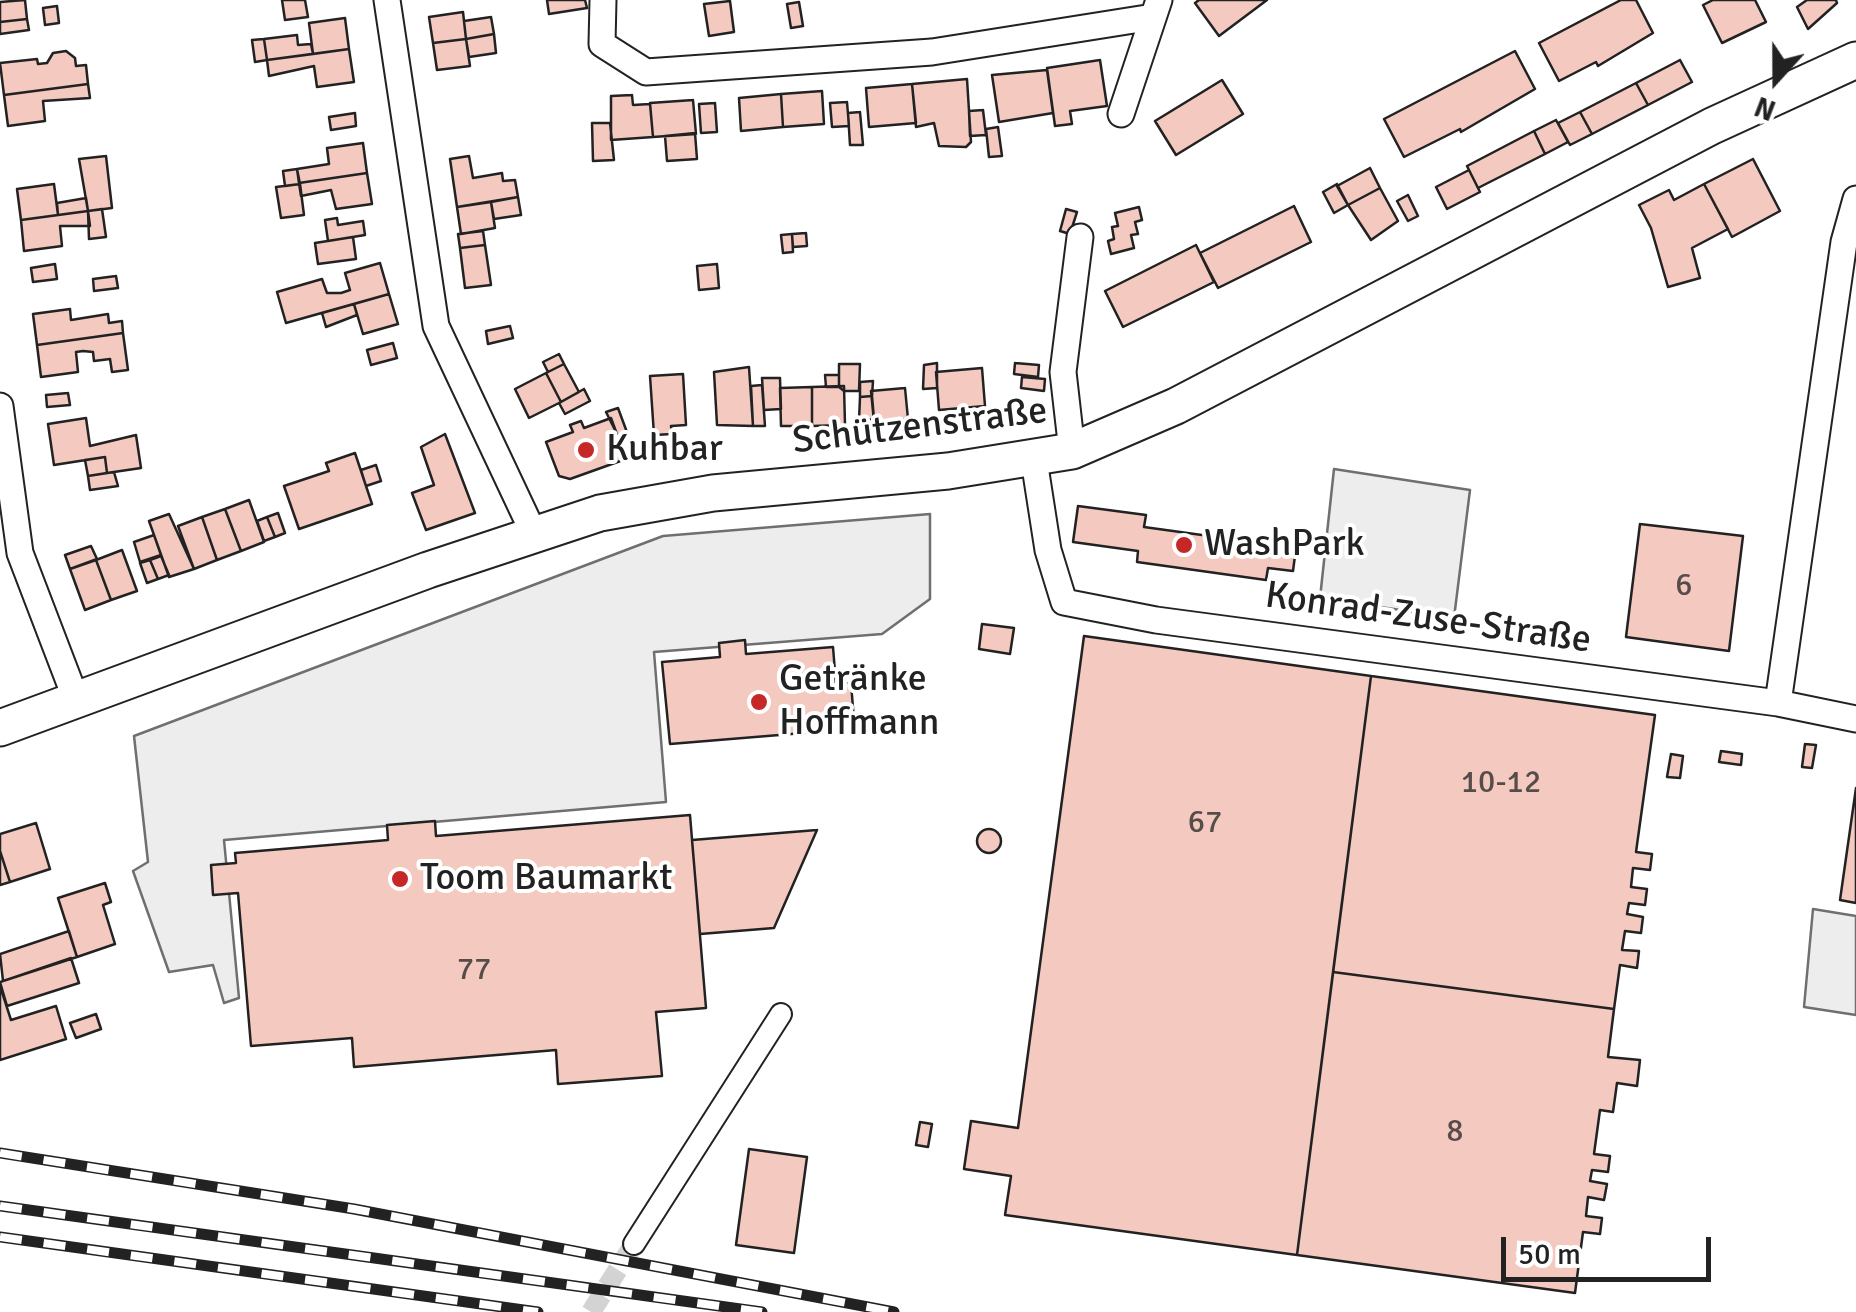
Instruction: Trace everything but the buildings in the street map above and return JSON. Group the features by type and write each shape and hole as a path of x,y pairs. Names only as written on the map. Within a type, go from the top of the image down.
{"main road":[{"path":"1856,26 1856,47"},
{"name":"Schützenstraße","path":"0,728 533,532 600,513 713,493 1034,460 1072,452 1176,406 1712,126 1856,60"}],"street":[{"path":"387,0 436,326 533,532"},
{"path":"602,0 602,44 646,72 932,52 1156,8 1122,114"},
{"path":"1778,704 1844,242 1856,199"},
{"path":"1072,452 1063,372 1080,237"},
{"path":"0,406 10,555 77,702"},
{"name":"Konrad-Zuse-Straße","path":"1034,460 1048,550 1064,602 1156,620 1778,704 1856,719"},
{"path":"634,1244 781,1014"}],"shaded area":[{"path":"1334,469 1470,490 1454,618 1320,598"},
{"path":"930,514 930,599 882,634 654,652 666,802 224,840 239,998 224,1003 213,965 169,972 133,871 148,862 134,736 663,536"},
{"path":"1813,909 1856,916 1856,1015 1804,1007"}],"tunnel":[{"path":"591,1312 634,1244"}],"railway":[{"path":"0,1153 354,1209 894,1312"},
{"path":"0,1206 762,1312"},
{"path":"0,1237 538,1312"}],"place":[{"name":"Kuhbar","path":"586,450"},
{"name":"WashPark","path":"1184,545"},
{"name":"Getränke Hoffmann","path":"759,702"},
{"name":"Toom Baumarkt","path":"400,879"}]}
